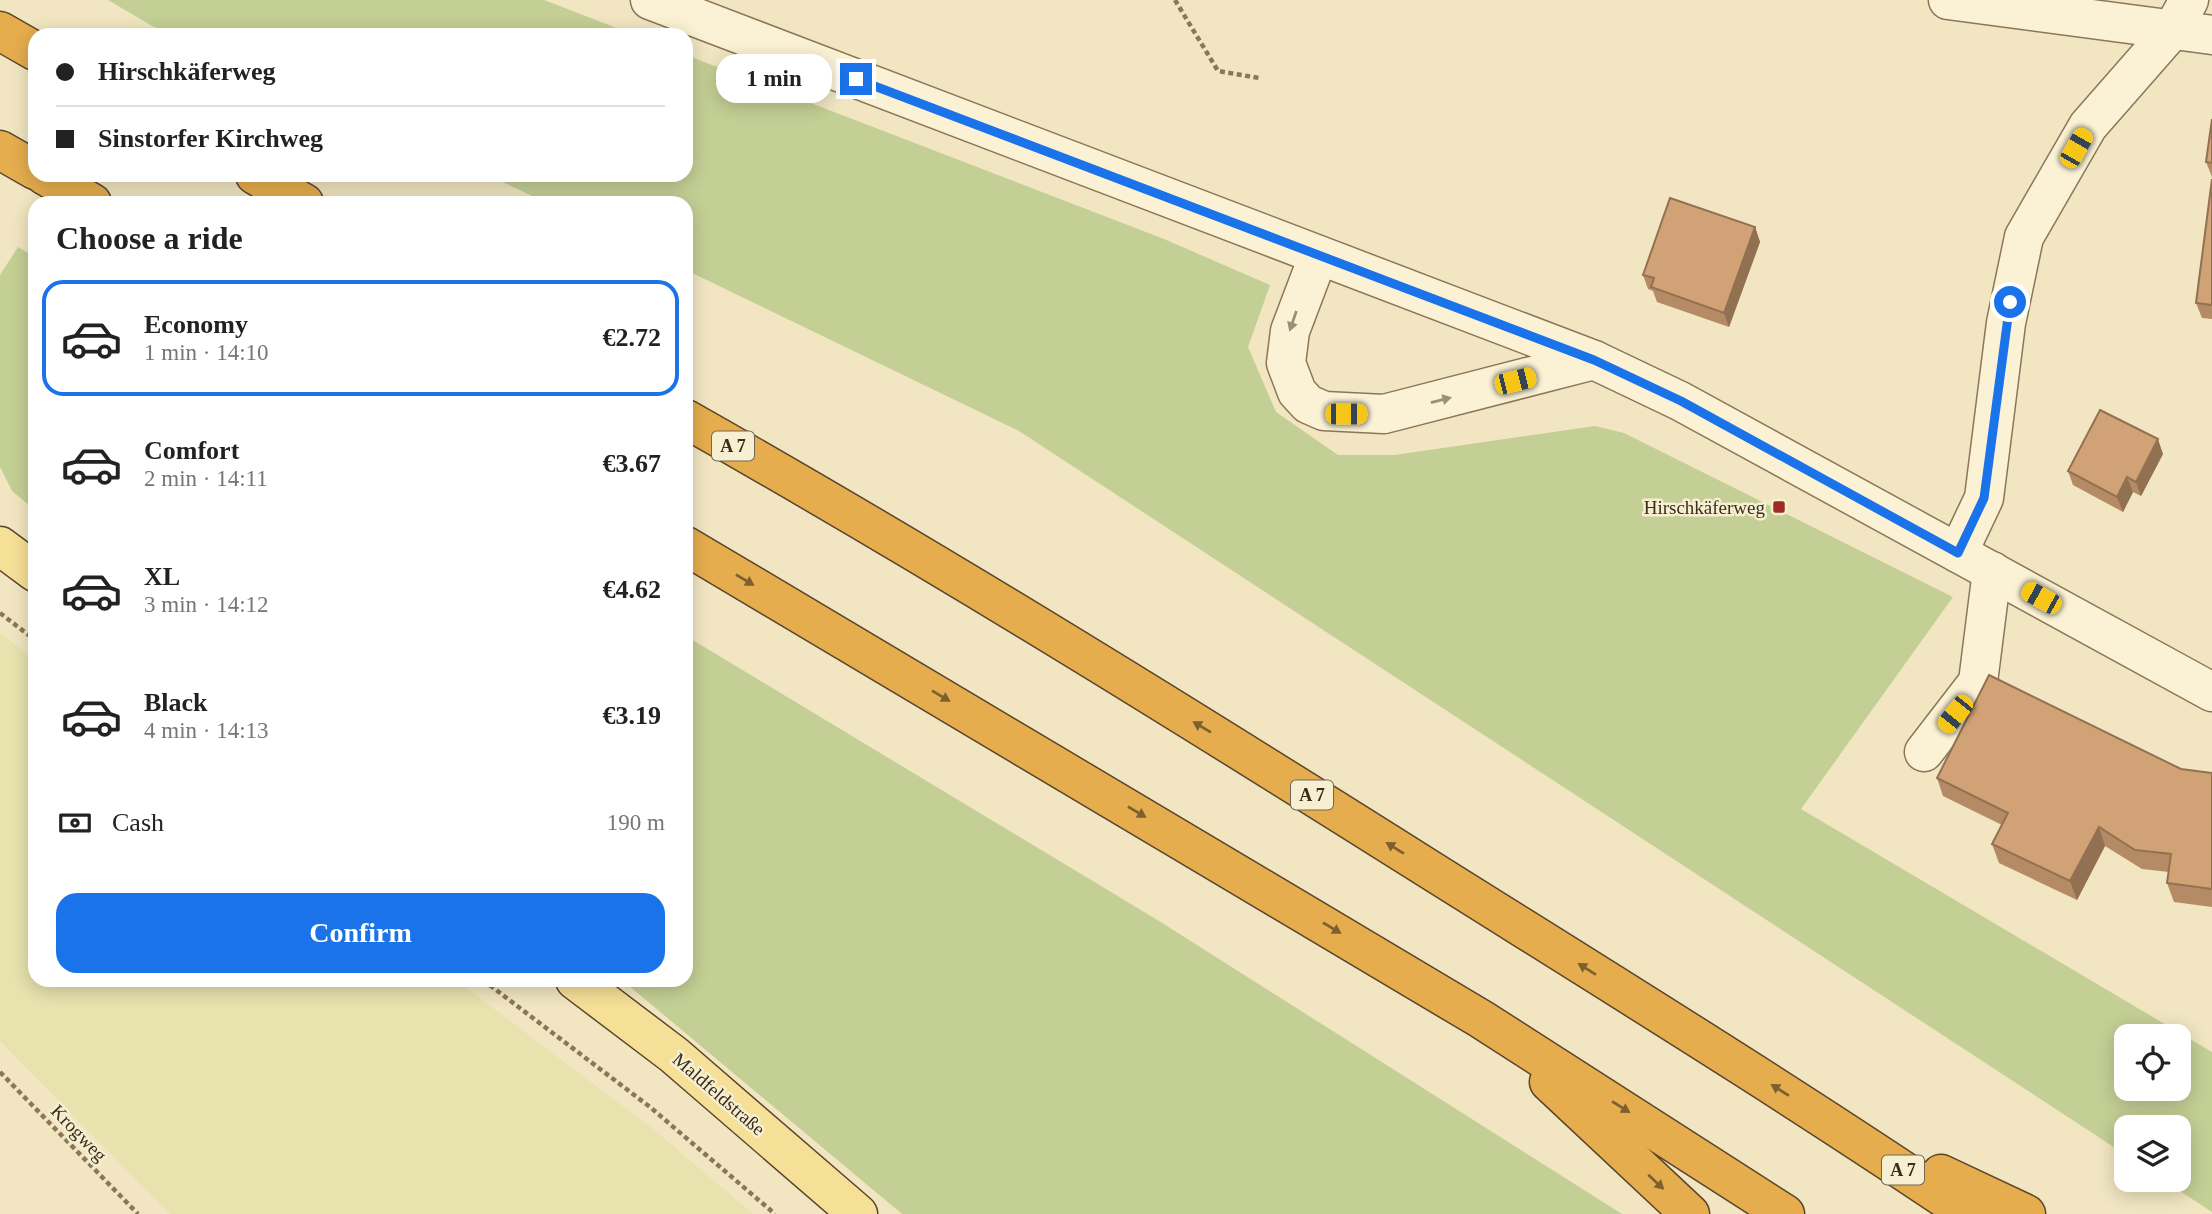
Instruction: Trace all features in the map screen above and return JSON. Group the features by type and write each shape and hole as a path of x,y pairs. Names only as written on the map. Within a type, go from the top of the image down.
{"highway":[{"path":"0,31 28,47"},
{"path":"55,182 80,196"},
{"path":"267,182 292,196"},
{"name":"A 7","path":"693,423 1226,741 1838,1126 1968,1214"},
{"path":"693,550 1480,1019 1785,1214"},
{"path":"1480,1019 1690,1214"},
{"path":"1838,1126 2026,1214"}],"main road":[{"path":"0,546 28,567"},
{"name":"Maldfeldstraße","path":"584,987 674,1055 858,1214"}],"street":[{"path":"650,0 1318,257 1594,360 1681,401 2212,692"},
{"path":"1948,0 2181,15 2212,35"},
{"path":"1958,553 1984,498 2006,323 2024,237 2088,126 2181,15"},
{"path":"1318,257 1290,331 1286,363 1297,392 1308,404 1324,411 1384,414 1594,360"},
{"path":"1924,752 1978,682 1992,571"}],"path":[{"path":"1175,0 1218,71 1259,78"},
{"path":"0,613 28,635"},
{"path":"492,987 650,1107 775,1214"},
{"name":"Krogweg","path":"0,1072 138,1214"}],"shaded area":[{"path":"0,633 28,655 28,987 465,987 653,1129 753,1214 170,1214 0,1041"}],"green space":[{"path":"108,0 544,0 617,28 158,28"},
{"path":"693,58 1164,239 1270,285 1248,347 1276,412 1338,455 1394,455 1595,426 1624,433 1953,597 1801,809 2165,1024 2114,1024 2114,1101 2191,1101 2191,1040 2212,1052 2212,1212 2181,1192 2191,1192 2191,1115 2114,1115 2114,1147 1019,431 693,273 693,196 532,196 503,182 693,182"},
{"path":"18,247 28,253 28,504 12,491 0,467 0,275"},
{"path":"693,640 1159,921 1622,1214 902,1214 630,987 693,987"}],"building":[{"path":"2212,119 2212,163 2206,162"},
{"path":"2212,179 2212,305 2196,303"},
{"path":"1670,198 1755,227 1724,313 1651,287 1654,278 1643,275"},
{"path":"2100,410 2158,439 2136,482 2127,477 2117,497 2068,471"},
{"path":"1989,675 2181,769 2212,773 2212,889 2167,883 2171,854 2135,850 2099,827 2070,881 1992,844 2008,813 1937,778"}],"place":[{"name":"Hirschkäferweg","path":"1779,507"}],"route":[{"path":"856,79 1296,249 1466,310 1594,360 1681,401 1958,553 1984,498 2010,302"}]}
